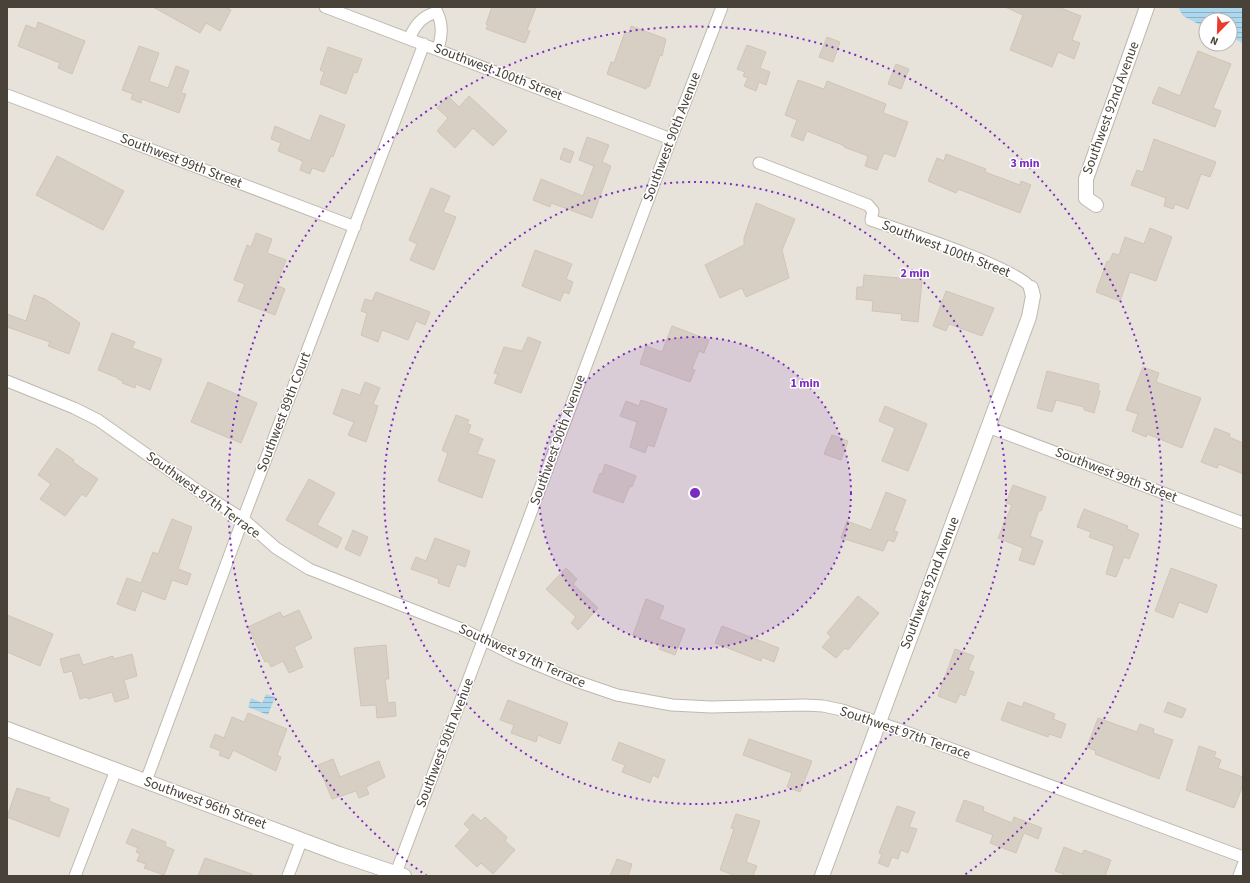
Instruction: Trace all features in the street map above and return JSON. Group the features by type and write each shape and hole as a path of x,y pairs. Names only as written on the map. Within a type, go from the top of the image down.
{"street":[{"name":"Southwest 100th Street","path":"325,7 670,139"},
{"name":"Southwest 90th Avenue","path":"400,875 484,638 670,139 722,7"},
{"name":"Southwest 92nd Avenue","path":"1096,205 1086,198 1086,179 1147,7"},
{"path":"409,39 416,25 428,14 438,9 442,23 442,31 438,49"},
{"name":"Southwest 89th Court","path":"146,781 243,519 424,44"},
{"name":"Southwest 99th Street","path":"7,95 355,227"},
{"name":"Southwest 100th Street","path":"760,163 868,205 873,211 871,220 1001,269 1022,279 1031,288"},
{"name":"Southwest 92nd Avenue","path":"822,876 878,721 1029,317 1033,296 1031,288"},
{"name":"Southwest 97th Terrace","path":"7,382 74,408 98,420 200,492 243,519 284,554 309,569 484,638 518,657 598,689 637,700 672,705 711,707 805,705 842,710 878,721 1243,857"},
{"name":"Southwest 99th Street","path":"988,427 1243,523"},
{"name":"Southwest 96th Street","path":"7,729 400,875"},
{"path":"75,876 116,770"},
{"path":"288,876 302,839"},
{"path":"1239,876 1243,866"}],"shaded area":[{"path":"7,7 1243,7 1243,876 7,876"}],"water":[{"path":"1178,7 1243,7 1243,43 1238,41 1238,12 1198,12 1198,24 1183,16"},
{"path":"266,694 275,697 268,715 248,707 251,698 262,703"}],"building":[{"path":"153,7 226,7 231,10 220,31 206,23 200,33"},
{"path":"492,7 536,7 527,30 530,31 525,43 486,29 488,25 486,24"},
{"path":"1005,7 1058,7 1081,16 1072,40 1080,43 1074,59 1058,52 1052,67 1010,50 1023,15"},
{"path":"38,22 85,41 72,74 58,68 60,63 18,46 26,25 36,29"},
{"path":"631,26 666,39 662,56 660,55 649,87 647,86 646,89 607,74 611,62 614,63 625,32 629,33"},
{"path":"827,37 840,42 833,62 819,57"},
{"path":"747,45 766,52 760,68 770,72 766,85 759,82 756,91 744,86 748,78 743,76 745,72 737,69"},
{"path":"139,46 159,53 149,81 168,88 176,66 189,71 181,93 186,94 179,113 142,99 141,103 131,99 133,94 122,90"},
{"path":"328,47 362,59 357,73 354,72 346,94 320,84 324,72 320,70"},
{"path":"1198,51 1231,64 1213,108 1221,111 1215,127 1152,103 1159,87 1180,96"},
{"path":"896,64 909,69 901,89 888,84"},
{"path":"798,80 824,89 827,81 886,104 883,113 908,122 895,157 884,153 877,170 865,166 868,156 844,147 845,146 807,131 803,141 791,136 797,120 785,115"},
{"path":"448,96 459,107 469,96 507,131 493,146 473,128 455,148 437,131 448,118 437,108"},
{"path":"320,115 345,125 333,157 331,156 324,172 312,168 310,174 300,170 303,161 278,151 281,143 271,139 275,126 310,141"},
{"path":"587,137 609,145 602,162 611,166 592,218 551,203 550,207 533,200 541,179 583,196 594,166 579,160"},
{"path":"1154,139 1216,162 1210,177 1201,174 1188,209 1175,204 1173,209 1164,206 1166,198 1131,185 1137,170 1143,172"},
{"path":"564,148 574,152 570,163 560,159"},
{"path":"946,154 986,169 985,172 1020,185 1021,181 1031,185 1020,213 958,189 956,193 928,181 937,158 944,161"},
{"path":"57,156 124,191 103,230 36,195"},
{"path":"431,188 450,196 443,212 456,217 434,270 410,260 417,244 409,240"},
{"path":"756,203 795,219 782,250 789,278 746,297 742,288 720,298 705,265 744,245 744,238"},
{"path":"1150,228 1172,237 1156,281 1130,272 1120,301 1096,292 1107,261 1109,262 1113,253 1119,255 1125,237 1144,244"},
{"path":"256,233 272,239 267,253 286,260 276,285 285,289 275,315 238,301 245,284 234,280 247,245 251,247"},
{"path":"535,250 572,264 566,279 573,282 569,294 564,292 560,301 522,286"},
{"path":"864,275 922,280 918,322 901,320 902,314 872,311 873,301 856,299 857,287 863,287"},
{"path":"946,291 994,308 982,336 949,324 946,331 933,326"},
{"path":"376,292 430,312 425,325 416,321 408,340 382,330 378,342 361,335 367,313 361,311 365,299 372,301"},
{"path":"34,295 45,299 80,323 69,354 48,346 50,342 7,327 7,314 26,321"},
{"path":"672,326 709,340 704,353 699,351 692,369 695,370 690,382 640,364 646,346 662,352"},
{"path":"112,333 135,342 132,348 162,359 150,390 136,384 135,388 122,383 123,381 118,378 98,370"},
{"path":"528,337 541,342 521,393 494,383 498,374 494,373 504,347 522,351"},
{"path":"1143,367 1159,373 1156,382 1201,398 1182,448 1147,434 1146,437 1132,431 1138,414 1126,410"},
{"path":"1047,371 1099,384 1098,390 1100,391 1094,413 1084,410 1084,407 1056,400 1052,412 1037,408"},
{"path":"208,382 257,403 241,443 191,422"},
{"path":"365,382 380,388 373,404 378,406 366,442 348,435 354,422 333,414 342,389 360,395"},
{"path":"641,400 667,409 654,447 648,445 645,453 630,447 637,422 620,416 626,401 639,406"},
{"path":"885,406 927,424 908,471 882,461 895,428 879,421"},
{"path":"456,415 469,420 467,424 471,425 468,433 483,439 477,454 495,460 482,498 438,481 448,453 442,450"},
{"path":"1215,428 1230,434 1229,437 1243,443 1243,474 1219,464 1217,468 1201,462"},
{"path":"832,435 848,441 841,460 824,454"},
{"path":"57,448 74,460 73,462 98,479 86,497 82,494 65,516 40,499 51,484 38,475"},
{"path":"605,464 636,476 623,503 593,492"},
{"path":"309,479 335,493 317,525 342,538 337,548 286,520"},
{"path":"1013,485 1046,497 1041,511 1039,510 1030,536 1043,541 1034,565 1019,560 1023,548 998,538 1012,505 1006,503"},
{"path":"886,492 906,500 894,531 898,532 894,542 888,540 883,551 841,538 847,521 871,530"},
{"path":"1084,509 1128,526 1127,529 1139,534 1129,559 1124,557 1116,577 1106,574 1114,546 1089,537 1091,532 1077,527"},
{"path":"172,519 192,527 178,569 191,574 187,585 172,580 165,600 142,591 135,611 117,604 127,578 141,583 153,552 158,554"},
{"path":"353,530 368,537 360,556 345,549"},
{"path":"435,538 470,551 465,567 457,564 449,587 438,583 439,579 411,569 416,557 426,561"},
{"path":"566,568 577,579 573,584 598,608 578,630 571,623 576,617 546,589"},
{"path":"1171,568 1217,585 1207,613 1179,602 1173,618 1155,611"},
{"path":"858,596 879,613 848,650 845,648 836,658 822,647 831,637 827,633"},
{"path":"646,599 664,606 659,619 685,629 675,655 659,649 661,646 633,635"},
{"path":"299,610 312,638 294,647 303,667 289,673 283,661 271,667 268,661 265,662 248,627 280,612 283,617"},
{"path":"7,615 53,634 40,666 7,652"},
{"path":"722,626 779,648 774,662 762,657 761,661 715,643"},
{"path":"386,645 389,679 385,679 388,703 395,702 396,716 377,718 376,705 361,706 354,648"},
{"path":"955,649 974,656 968,670 974,672 965,696 960,694 956,703 938,696"},
{"path":"79,654 83,665 113,656 114,659 132,654 137,676 124,680 129,698 115,702 112,692 88,699 87,697 80,699 72,671 64,673 60,659"},
{"path":"508,700 568,723 560,744 538,735 536,742 511,733 514,725 500,720"},
{"path":"1008,702 1022,707 1024,702 1055,714 1053,719 1066,724 1061,738 1049,734 1048,737 1001,720"},
{"path":"1168,702 1186,709 1182,718 1164,712"},
{"path":"248,713 287,729 277,755 281,757 276,771 233,750 229,759 219,755 221,751 210,747 215,734 224,738 232,717 244,722"},
{"path":"1098,718 1137,732 1140,724 1154,729 1153,733 1173,740 1159,779 1095,754 1096,751 1087,747"},
{"path":"749,739 812,761 800,792 787,787 792,773 743,755"},
{"path":"619,742 665,760 658,778 653,775 650,783 622,772 625,765 612,760"},
{"path":"1199,746 1216,752 1214,757 1221,760 1218,768 1243,777 1243,785 1234,808 1186,790"},
{"path":"333,759 340,777 379,761 385,777 366,787 369,794 359,798 356,791 332,799 318,765"},
{"path":"17,788 50,798 49,801 69,809 59,837 7,817"},
{"path":"964,800 984,807 983,811 1012,823 1014,817 1042,828 1038,839 1024,833 1016,853 990,843 993,835 956,821"},
{"path":"897,806 915,812 909,827 917,829 908,853 901,850 898,859 892,857 888,867 878,863 882,854 879,853"},
{"path":"473,814 481,821 485,817 507,837 505,841 515,850 493,874 481,863 477,867 455,846 470,830 464,824"},
{"path":"736,814 760,821 746,862 757,866 753,876 736,876 720,870 734,829 731,828"},
{"path":"132,829 166,842 165,846 174,850 164,875 144,868 146,864 137,861 140,854 136,852 138,848 126,843"},
{"path":"1064,847 1082,854 1084,850 1111,860 1105,876 1063,876 1064,874 1055,871"},
{"path":"205,858 252,874 252,876 198,876"},
{"path":"617,859 632,864 628,876 610,876"}]}
